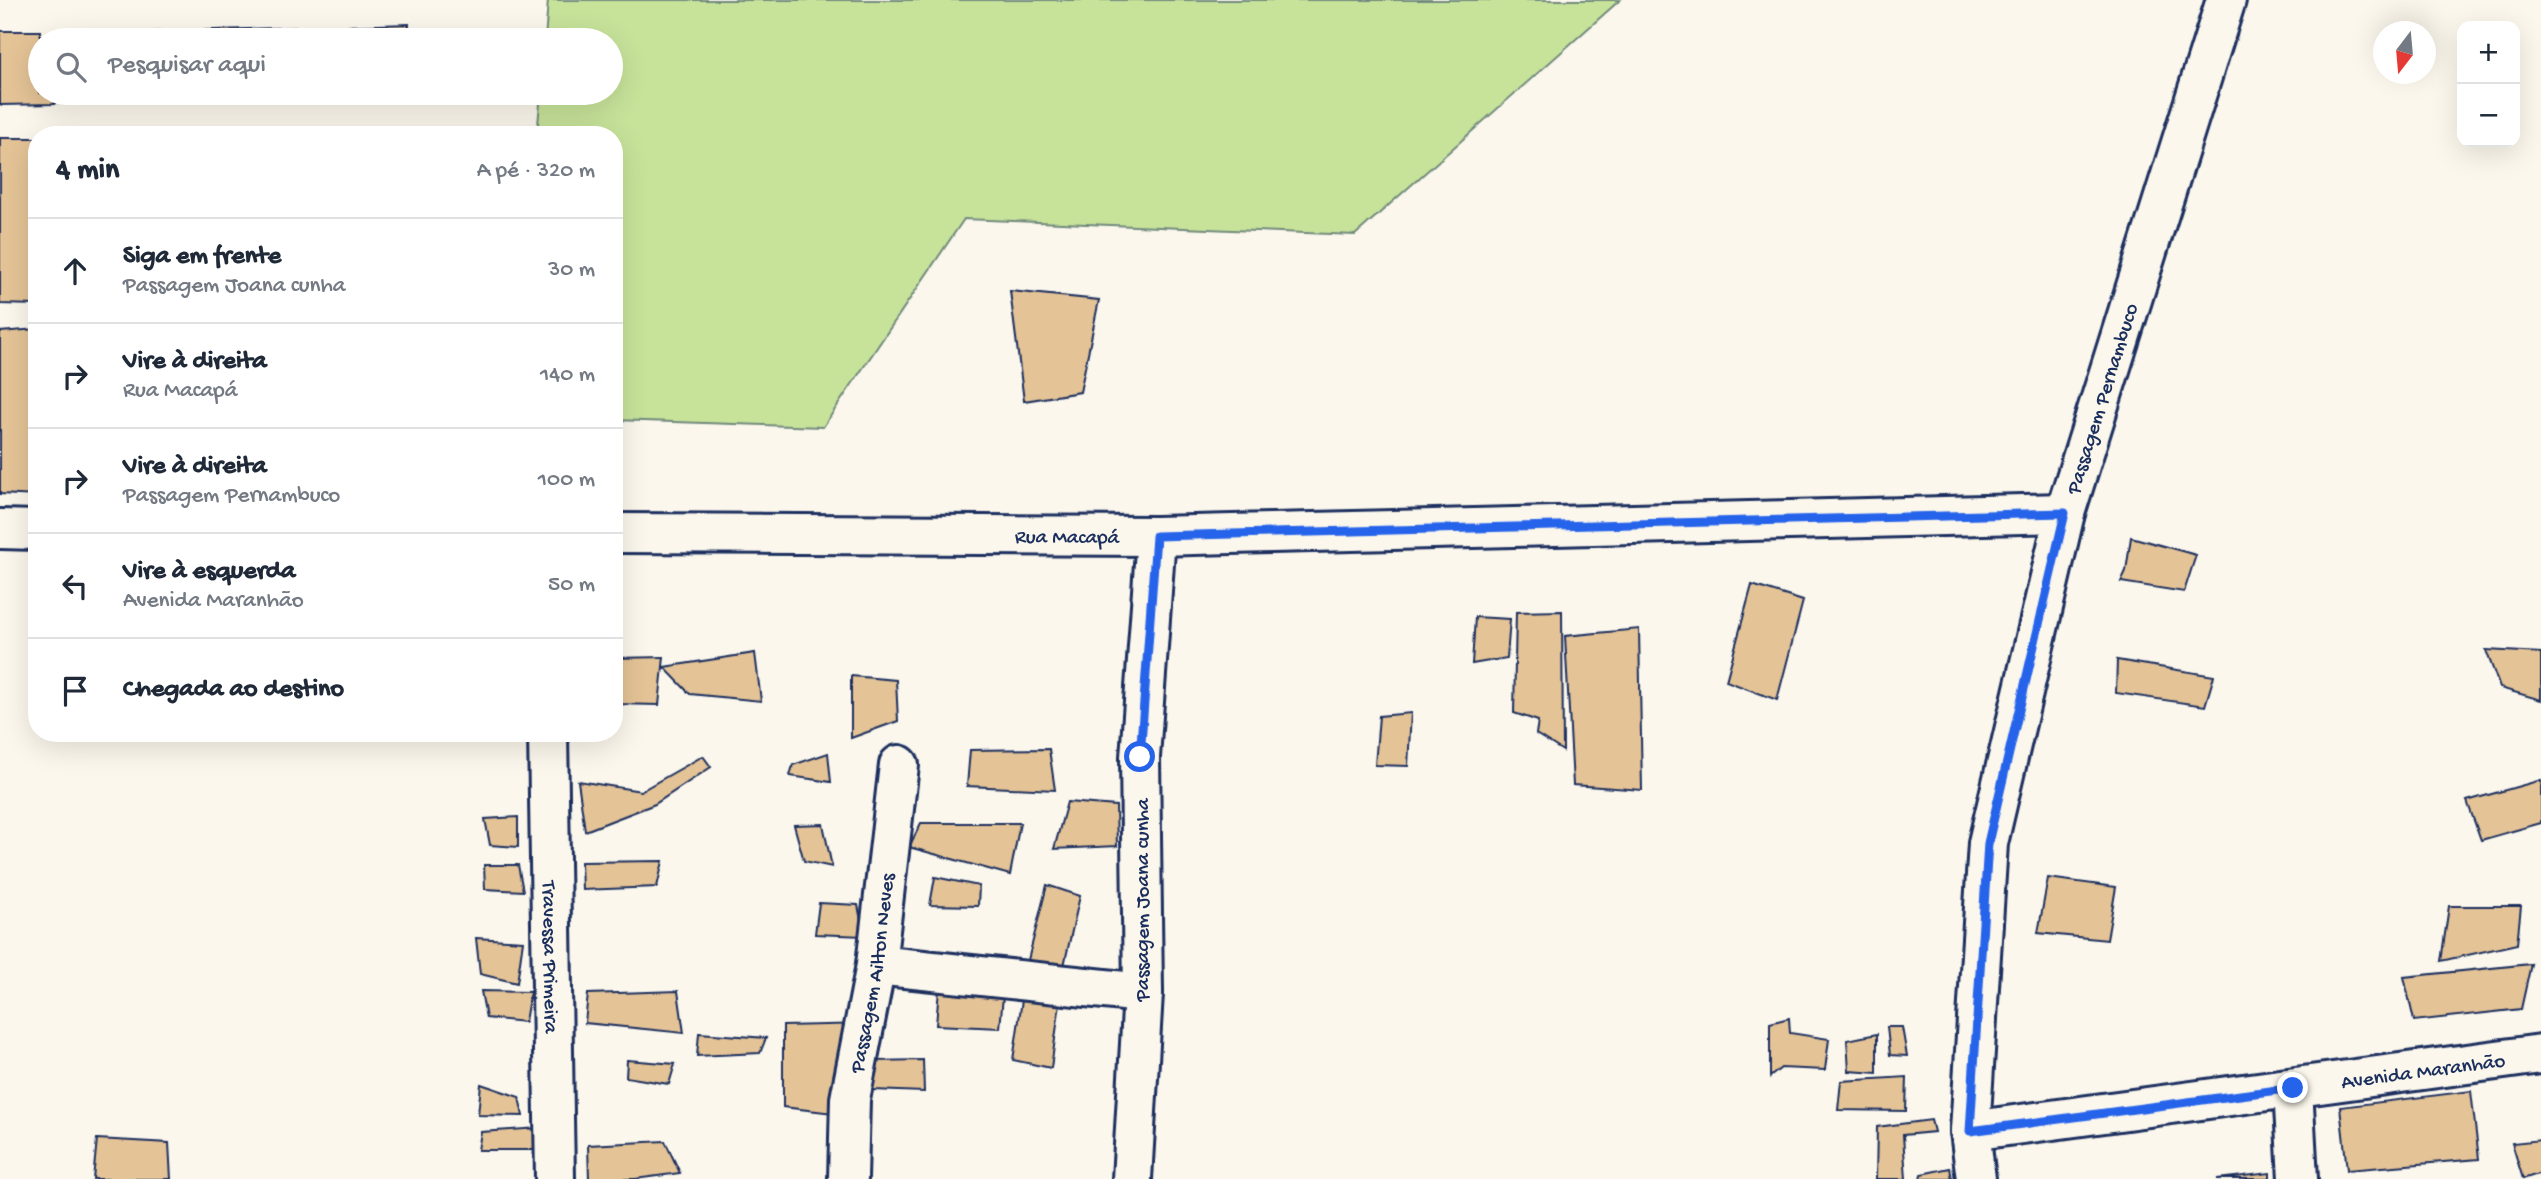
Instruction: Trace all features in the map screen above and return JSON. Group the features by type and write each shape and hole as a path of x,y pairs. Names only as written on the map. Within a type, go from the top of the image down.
{"street":[{"name":"Passagem Pernambuco","path":"1976,1179 1970,1131 1988,843 2065,513 2226,0"},
{"name":"Rua Macapá","path":"623,533 1156,536 2065,513"},
{"path":"0,529 28,530"},
{"name":"Passagem Joana cunha","path":"1132,1179 1143,993 1140,757 1156,536"},
{"name":"Travessa Primeira","path":"548,742 555,1179"},
{"name":"Passagem Ailton Neves","path":"848,1179 850,1099 876,965 899,765"},
{"path":"876,965 1143,993"},
{"name":"Avenida Maranhão","path":"1970,1131 2540,1052"},
{"path":"2293,1088 2298,1179"}],"green space":[{"path":"548,0 1620,0 1355,235 964,219 823,427 623,420 623,126 538,126 540,105 623,105 623,28 546,28"}],"building":[{"path":"409,24 409,28 280,28"},
{"path":"0,31 28,31 28,104 0,105"},
{"path":"0,138 28,138 28,305 0,304"},
{"path":"1010,291 1099,300 1080,392 1024,401"},
{"path":"28,330 28,496 0,494 0,332"},
{"path":"2131,537 2196,555 2184,592 2121,582 2126,571"},
{"path":"1752,585 1803,601 1777,700 1726,681"},
{"path":"1562,611 1563,751 1536,734 1538,721 1514,713 1516,612"},
{"path":"1475,617 1510,619 1507,658 1472,664"},
{"path":"1639,629 1642,790 1573,785 1565,636"},
{"path":"2486,650 2541,653 2541,700 2500,688"},
{"path":"755,653 761,701 690,694 664,667"},
{"path":"664,657 659,705 623,704 623,658"},
{"path":"2117,660 2214,676 2205,706 2116,693"},
{"path":"851,676 896,680 898,721 851,738"},
{"path":"1411,713 1408,766 1375,765 1379,716"},
{"path":"1049,749 1055,790 967,786 970,750"},
{"path":"828,753 831,782 790,776 793,765"},
{"path":"703,756 711,767 655,804 585,831 578,781 641,791"},
{"path":"2541,780 2541,823 2481,840 2467,801"},
{"path":"1067,802 1116,806 1117,846 1054,849"},
{"path":"518,817 518,847 490,845 485,819"},
{"path":"921,823 1020,823 1010,875 909,847"},
{"path":"823,824 832,867 804,861 794,825"},
{"path":"663,861 657,887 582,890 581,862"},
{"path":"484,865 518,865 523,891 485,889"},
{"path":"935,877 979,886 978,906 930,905"},
{"path":"2048,878 2116,887 2107,940 2038,933"},
{"path":"1047,885 1080,896 1063,970 1027,964"},
{"path":"819,903 858,905 864,936 815,934"},
{"path":"2449,906 2521,906 2517,944 2441,961"},
{"path":"476,938 523,941 517,983 480,974"},
{"path":"2531,964 2521,1009 2414,1021 2404,977"},
{"path":"940,977 1004,985 1000,1028 936,1025"},
{"path":"481,991 530,992 525,1022 486,1018"},
{"path":"678,991 684,1033 585,1023 588,994"},
{"path":"1022,1000 1060,1003 1051,1068 1013,1060"},
{"path":"1789,1018 1790,1033 1829,1039 1825,1070 1781,1068 1770,1077 1770,1023"},
{"path":"868,1024 850,1115 783,1107 783,1026"},
{"path":"1887,1027 1902,1027 1907,1056 1890,1055"},
{"path":"699,1033 766,1038 760,1053 697,1056"},
{"path":"1877,1034 1877,1073 1849,1071 1847,1040"},
{"path":"627,1060 675,1064 669,1084 626,1077"},
{"path":"923,1060 924,1092 873,1090 872,1061"},
{"path":"1907,1077 1906,1111 1838,1110 1841,1081"},
{"path":"481,1084 519,1097 523,1116 478,1115"},
{"path":"2471,1091 2479,1159 2347,1170 2340,1107"},
{"path":"1931,1120 1934,1132 1903,1135 1906,1179 1876,1179 1877,1127"},
{"path":"539,1128 547,1150 478,1150 481,1132"},
{"path":"97,1139 169,1143 171,1179 93,1179"},
{"path":"2541,1140 2541,1173 2523,1179 2512,1143"},
{"path":"665,1141 680,1173 635,1179 589,1179 588,1145"},
{"path":"1950,1168 1952,1179 1920,1179 1921,1174"},
{"path":"2270,1173 2270,1179 2217,1179"}],"route":[{"path":"1140,757 1156,536 2065,513 1988,843 1970,1131 2293,1088"}]}
